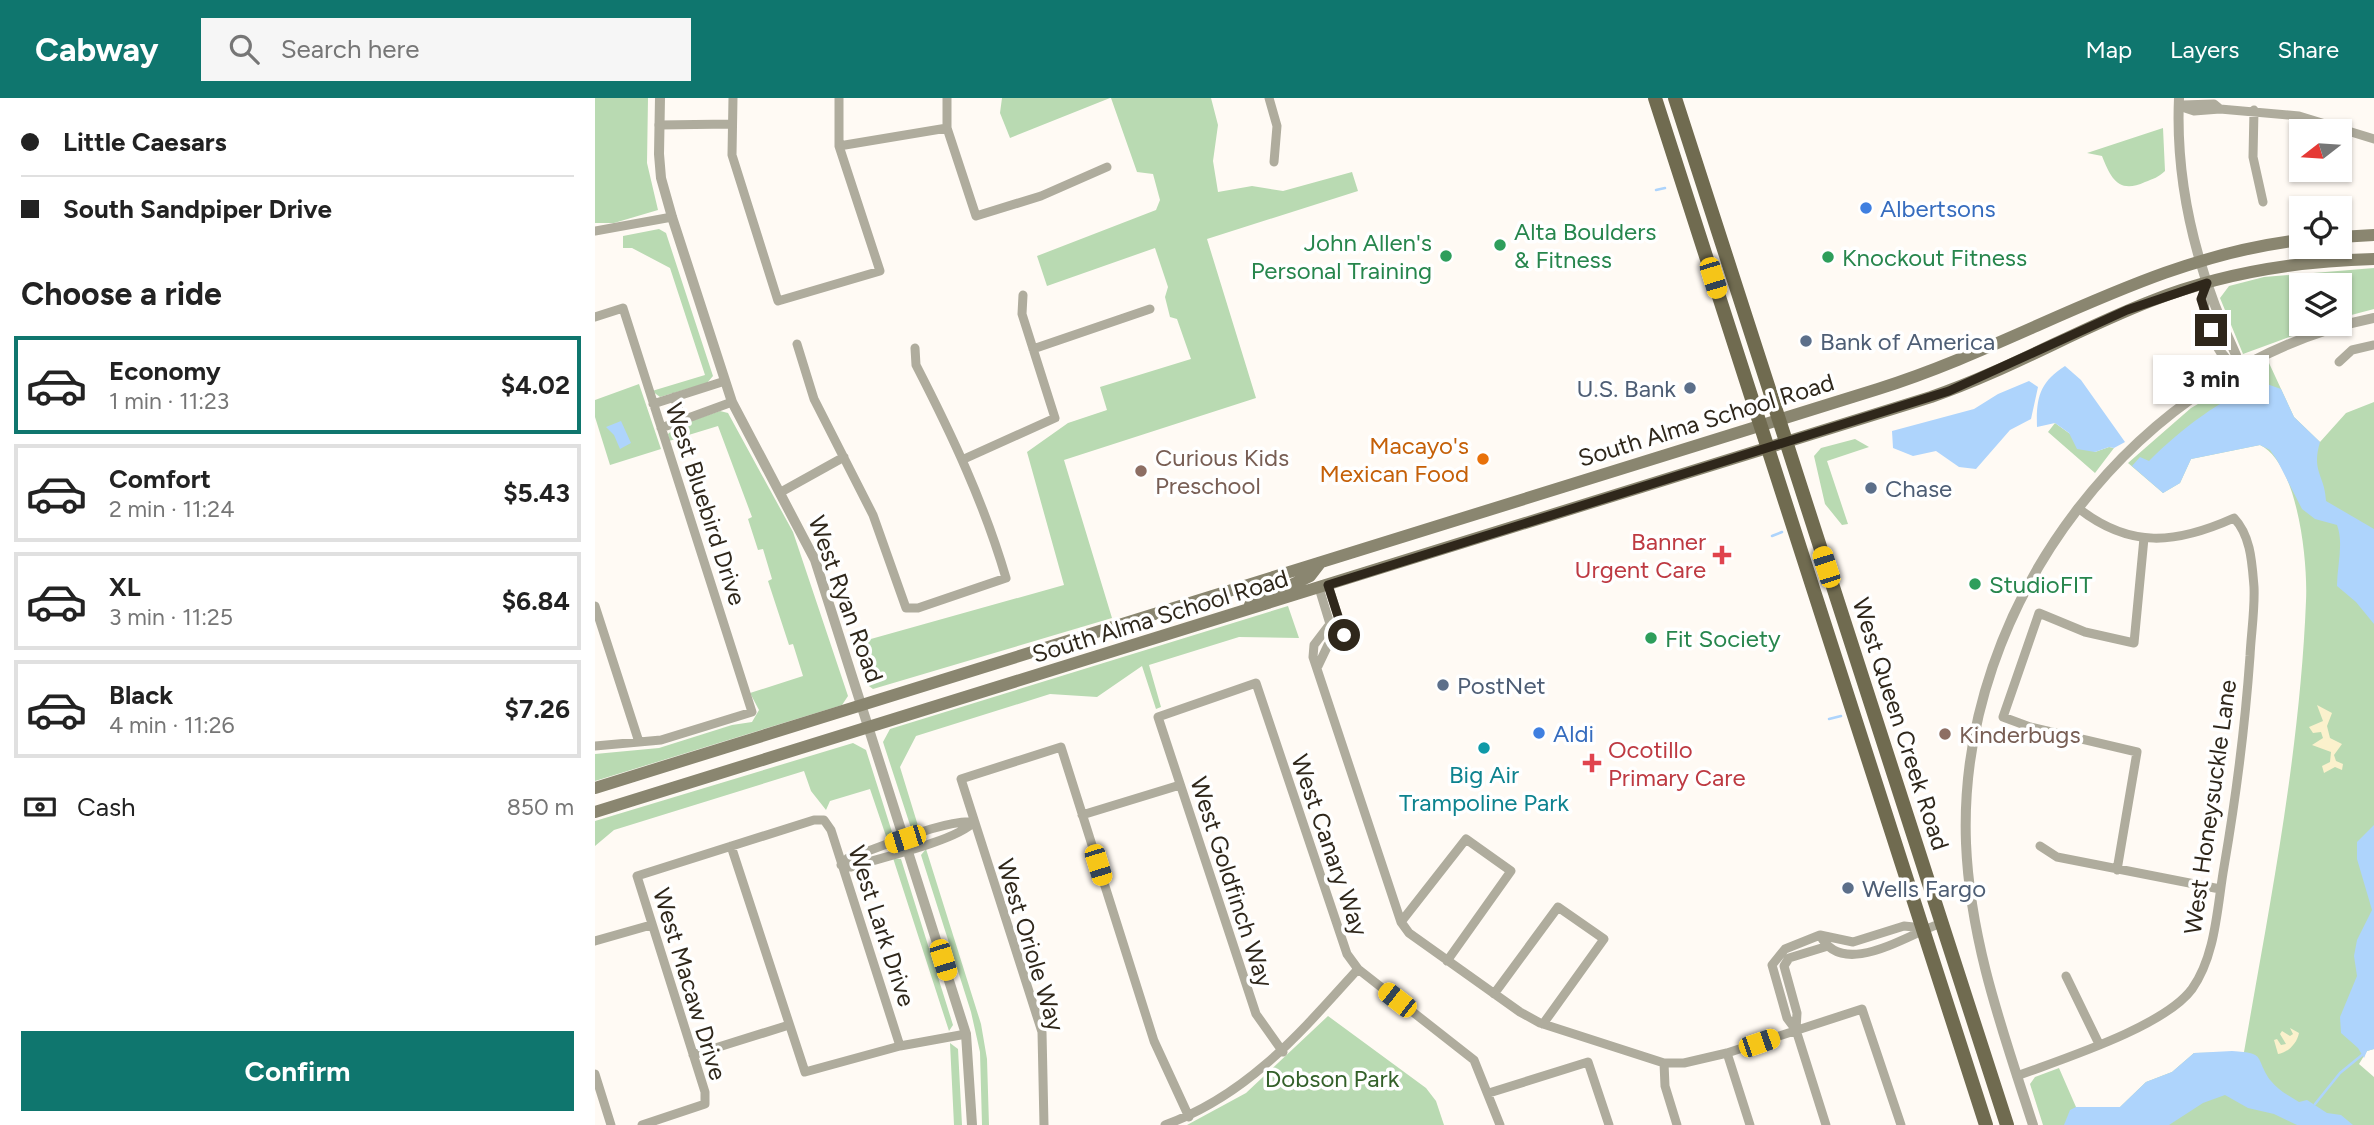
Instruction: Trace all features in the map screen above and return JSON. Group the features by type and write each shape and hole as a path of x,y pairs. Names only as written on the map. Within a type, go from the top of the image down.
{"main road":[{"name":"West Queen Creek Road","path":"1655,98 1986,1125"},
{"name":"West Queen Creek Road","path":"1675,98 2007,1125"},
{"path":"1696,228 1715,262 1728,297 1741,301"},
{"path":"2352,236 2374,235"},
{"name":"South Alma School Road","path":"595,788 1940,369 2118,289 2200,260 2289,242"},
{"name":"South Alma School Road","path":"595,812 1949,391 2127,310 2207,283 2290,265 2374,259"},
{"path":"1237,614 1263,597 1310,576 1320,562"}],"street":[{"name":"West Ryan Road","path":"660,98 661,177 672,217 733,402 815,560 966,1034 972,1125"},
{"path":"733,98 732,155 778,302 880,271 839,146 839,98"},
{"path":"947,98 947,128 976,216 1041,195 1107,167"},
{"path":"1269,98 1277,125 1274,162"},
{"path":"2179,102 2194,111 2253,110 2299,116 2374,139"},
{"path":"2179,102 2181,180 2207,283 2201,299 2224,359 2238,371"},
{"path":"2253,110 2253,158 2263,202"},
{"path":"659,125 731,124"},
{"path":"839,146 947,128"},
{"path":"595,231 672,217"},
{"path":"964,459 1055,418 1022,314 1023,295"},
{"name":"West Bluebird Drive","path":"595,317 623,307 753,712 661,740 639,743"},
{"path":"1033,349 1150,309"},
{"path":"2033,1125 1989,988 1974,923 1966,840 1968,781 1980,710 1999,648 2030,581 2078,508 2141,440 2194,398 2238,371 2299,342 2374,318"},
{"path":"797,344 814,400 873,515 906,608 918,608 1006,578 989,520 964,459 916,365 915,348"},
{"path":"2339,362 2352,350 2374,345"},
{"path":"653,404 725,381"},
{"path":"674,397 683,421"},
{"path":"661,428 733,402"},
{"path":"781,492 844,457"},
{"path":"2078,508 2110,530 2144,538 2134,643 2085,632 2039,613 2003,717 2030,727 2137,752 2117,870"},
{"name":"West Honeysuckle Lane","path":"2017,1076 2099,1044 2165,1013 2191,990 2209,956 2244,727 2254,590 2251,553 2243,527 2234,518 2187,535 2144,538"},
{"path":"1318,666 1330,642 1344,635 1323,587"},
{"path":"1323,587 1330,624 1314,645 1313,657 1401,922 1409,933 1494,994 1542,1024 1607,1042 1664,1063 1695,1062 1862,1009 1901,1125"},
{"path":"595,606 639,743 595,746"},
{"name":"West Goldfinch Way","path":"1256,683 1158,716 1256,1014 1283,1052"},
{"name":"West Canary Way","path":"1256,683 1339,938 1358,970 1474,1060 1500,1125"},
{"name":"West Oriole Way","path":"1044,1125 1042,1032 961,779 1061,747 1082,815"},
{"path":"1180,785 1082,815 1154,1041 1189,1116"},
{"name":"West Lark Drive","path":"731,846 814,820 824,820 831,830 900,1046"},
{"path":"841,865 848,858 906,844 964,820 974,822"},
{"path":"1401,922 1466,839 1511,872 1447,961"},
{"path":"731,846 805,1072 900,1046 966,1034"},
{"name":"West Macaw Drive","path":"642,1125 705,1104 705,1092 637,876 731,846"},
{"path":"2040,846 2057,857 2220,889"},
{"path":"1494,994 1558,906 1604,939 1542,1024"},
{"path":"1826,1125 1796,1030 1787,1018 1772,965 1785,949 1820,935 1853,942 1904,926 1923,928 1942,923"},
{"path":"595,942 651,925"},
{"path":"1820,935 1828,946 1836,951 1861,953 1909,939 1923,928"},
{"path":"1796,1030 1797,1013 1784,966 1789,958 1828,946"},
{"path":"1165,1125 1189,1116 1240,1087 1283,1052 1358,970"},
{"path":"2066,976 2099,1044"},
{"path":"694,1055 789,1025"},
{"path":"1727,1053 1750,1125"},
{"path":"1489,1093 1588,1062 1609,1125"},
{"path":"1664,1063 1665,1086 1677,1125"},
{"path":"595,1074 611,1125"}],"green space":[{"path":"595,98 648,98 647,163 658,210 614,223 595,223"},
{"path":"1002,98 1110,98 1010,138 1000,113"},
{"path":"1111,98 1211,98 1218,125 1213,161 1218,192 1252,186 1283,191 1352,172 1358,191 1207,239 1256,398 1064,460 1112,618 873,689 866,684 853,644 1064,585 1027,452 1068,423 1107,410 1100,387 1191,359 1177,319 1170,317 1165,297 1168,287 1155,248 1047,286 1037,256 1156,210 1160,200 1153,174 1137,172"},
{"path":"2163,128 2165,171 2156,178 2136,185 2122,185 2117,182 2102,156 2087,153"},
{"path":"659,229 666,233 713,376 707,383 660,397 652,391 705,375 670,268 632,248 623,248 623,236"},
{"path":"2374,268 2374,309 2352,315 2352,273 2313,273"},
{"path":"2289,275 2289,336 2292,336 2243,354 2220,298 2229,286 2264,277"},
{"path":"2269,363 2294,417 2320,442 2346,413 2374,402 2374,1049 2367,1051 2359,1064 2374,1077 2374,1125 2043,1125 2030,1084 2035,1077 2059,1068 2076,1107 2120,1107 2146,1082 2172,1072 2194,1053 2244,1052 2283,827 2303,658 2306,584 2298,515 2283,471 2273,455 2260,445 2191,459 2180,483 2163,493 2128,463 2191,408"},
{"path":"639,384 661,449 610,465 595,417 595,400"},
{"path":"720,411 728,413 793,532 848,696 842,705 595,781 595,754 659,748 732,725 752,722 759,710 750,693 803,676 793,644 789,645 768,581 772,579 763,549 758,550 748,519 752,517 718,426 669,441 668,434 677,426"},
{"path":"2055,423 2095,452 2114,448 2095,473 2048,432"},
{"path":"1855,439 1869,447 1827,461 1848,524 1842,525 1825,504 1814,456 1821,448"},
{"path":"1288,606 1299,638 1239,637 1149,665 1161,707 1156,709 1142,666 1097,697 1050,694 916,736 900,767 919,829 911,828 883,742 890,729"},
{"path":"853,743 866,750 892,832 888,842 870,789 830,801 826,810 811,791 804,771 614,830 595,846 595,821"},
{"path":"926,849 981,1024 987,1059 989,1125 982,1125 980,1052 971,1012 921,855"},
{"path":"893,858 901,859 953,1025 949,1031"},
{"name":"Dobson Park","path":"1328,1016 1426,1088 1436,1101 1444,1125 1187,1125 1246,1093"},
{"path":"950,1043 958,1049 962,1125 954,1125"}],"sand":[{"path":"2317,705 2332,713 2327,726 2330,738 2342,744 2334,755 2336,761 2343,764 2342,770 2335,767 2324,773 2322,766 2330,762 2331,752 2312,745 2323,738 2321,732 2313,733 2309,727 2323,721"},
{"path":"2290,1028 2299,1033 2298,1037 2291,1047 2278,1054 2274,1040 2277,1039 2281,1045 2286,1044 2280,1034 2282,1031 2290,1036 2293,1034"}],"water":[{"path":"2065,366 2081,380 2125,442 2114,448 2095,452 2077,449 2069,433 2055,423 2037,427 2037,407 2041,391 2050,378"},
{"path":"2029,381 2038,387 2031,419 2010,430 1976,469 1959,467 1936,451 1913,456 1893,448 1892,431 1974,409 1998,394"},
{"path":"2264,383 2281,389 2294,417 2320,442 2317,460 2326,501 2374,529 2374,624 2356,602 2337,586 2340,547 2337,525 2315,519 2302,509 2270,450 2260,445 2191,459 2180,483 2163,493 2132,466 2140,457 2149,461 2174,437 2217,406"},
{"path":"621,421 631,443 620,449 614,435 606,427"},
{"path":"2374,825 2374,1049 2367,1051 2364,1058 2358,1048 2341,1033 2340,1017 2357,976 2354,956 2357,940 2372,910 2357,859 2357,842"},
{"path":"2232,1051 2256,1055 2271,1081 2284,1093 2299,1102 2307,1100 2327,1113 2341,1115 2353,1125 2297,1125 2274,1114 2248,1108 2225,1095 2203,1103 2169,1125 2064,1125 2070,1110 2076,1107 2120,1107 2146,1082 2172,1072 2194,1053"}],"waterway":[{"path":"1656,190 1665,188"},
{"path":"1772,536 1782,532"},
{"path":"1829,719 1841,716"},
{"path":"2315,1104 2340,1073 2362,1055"}],"place":[{"name":"Albertsons","path":"1866,208"},
{"name":"Alta Boulders & Fitness","path":"1500,245"},
{"name":"John Allen's Personal Training","path":"1446,256"},
{"name":"Knockout Fitness","path":"1828,257"},
{"name":"Bank of America","path":"1806,341"},
{"name":"U.S. Bank","path":"1690,388"},
{"name":"Macayo's Mexican Food","path":"1483,459"},
{"name":"Curious Kids Preschool","path":"1141,471"},
{"name":"Chase","path":"1871,488"},
{"name":"Banner Urgent Care","path":"1722,555"},
{"name":"StudioFIT","path":"1975,584"},
{"name":"Fit Society","path":"1651,638"},
{"name":"PostNet","path":"1443,685"},
{"name":"Aldi","path":"1539,733"},
{"name":"Kinderbugs","path":"1945,734"},
{"name":"Big Air Trampoline Park","path":"1484,748"},
{"name":"Ocotillo Primary Care","path":"1592,763"},
{"name":"Wells Fargo","path":"1848,888"}],"route":[{"path":"1344,635 1328,585 1949,391 2127,310 2207,283 2201,299 2211,330"}]}
